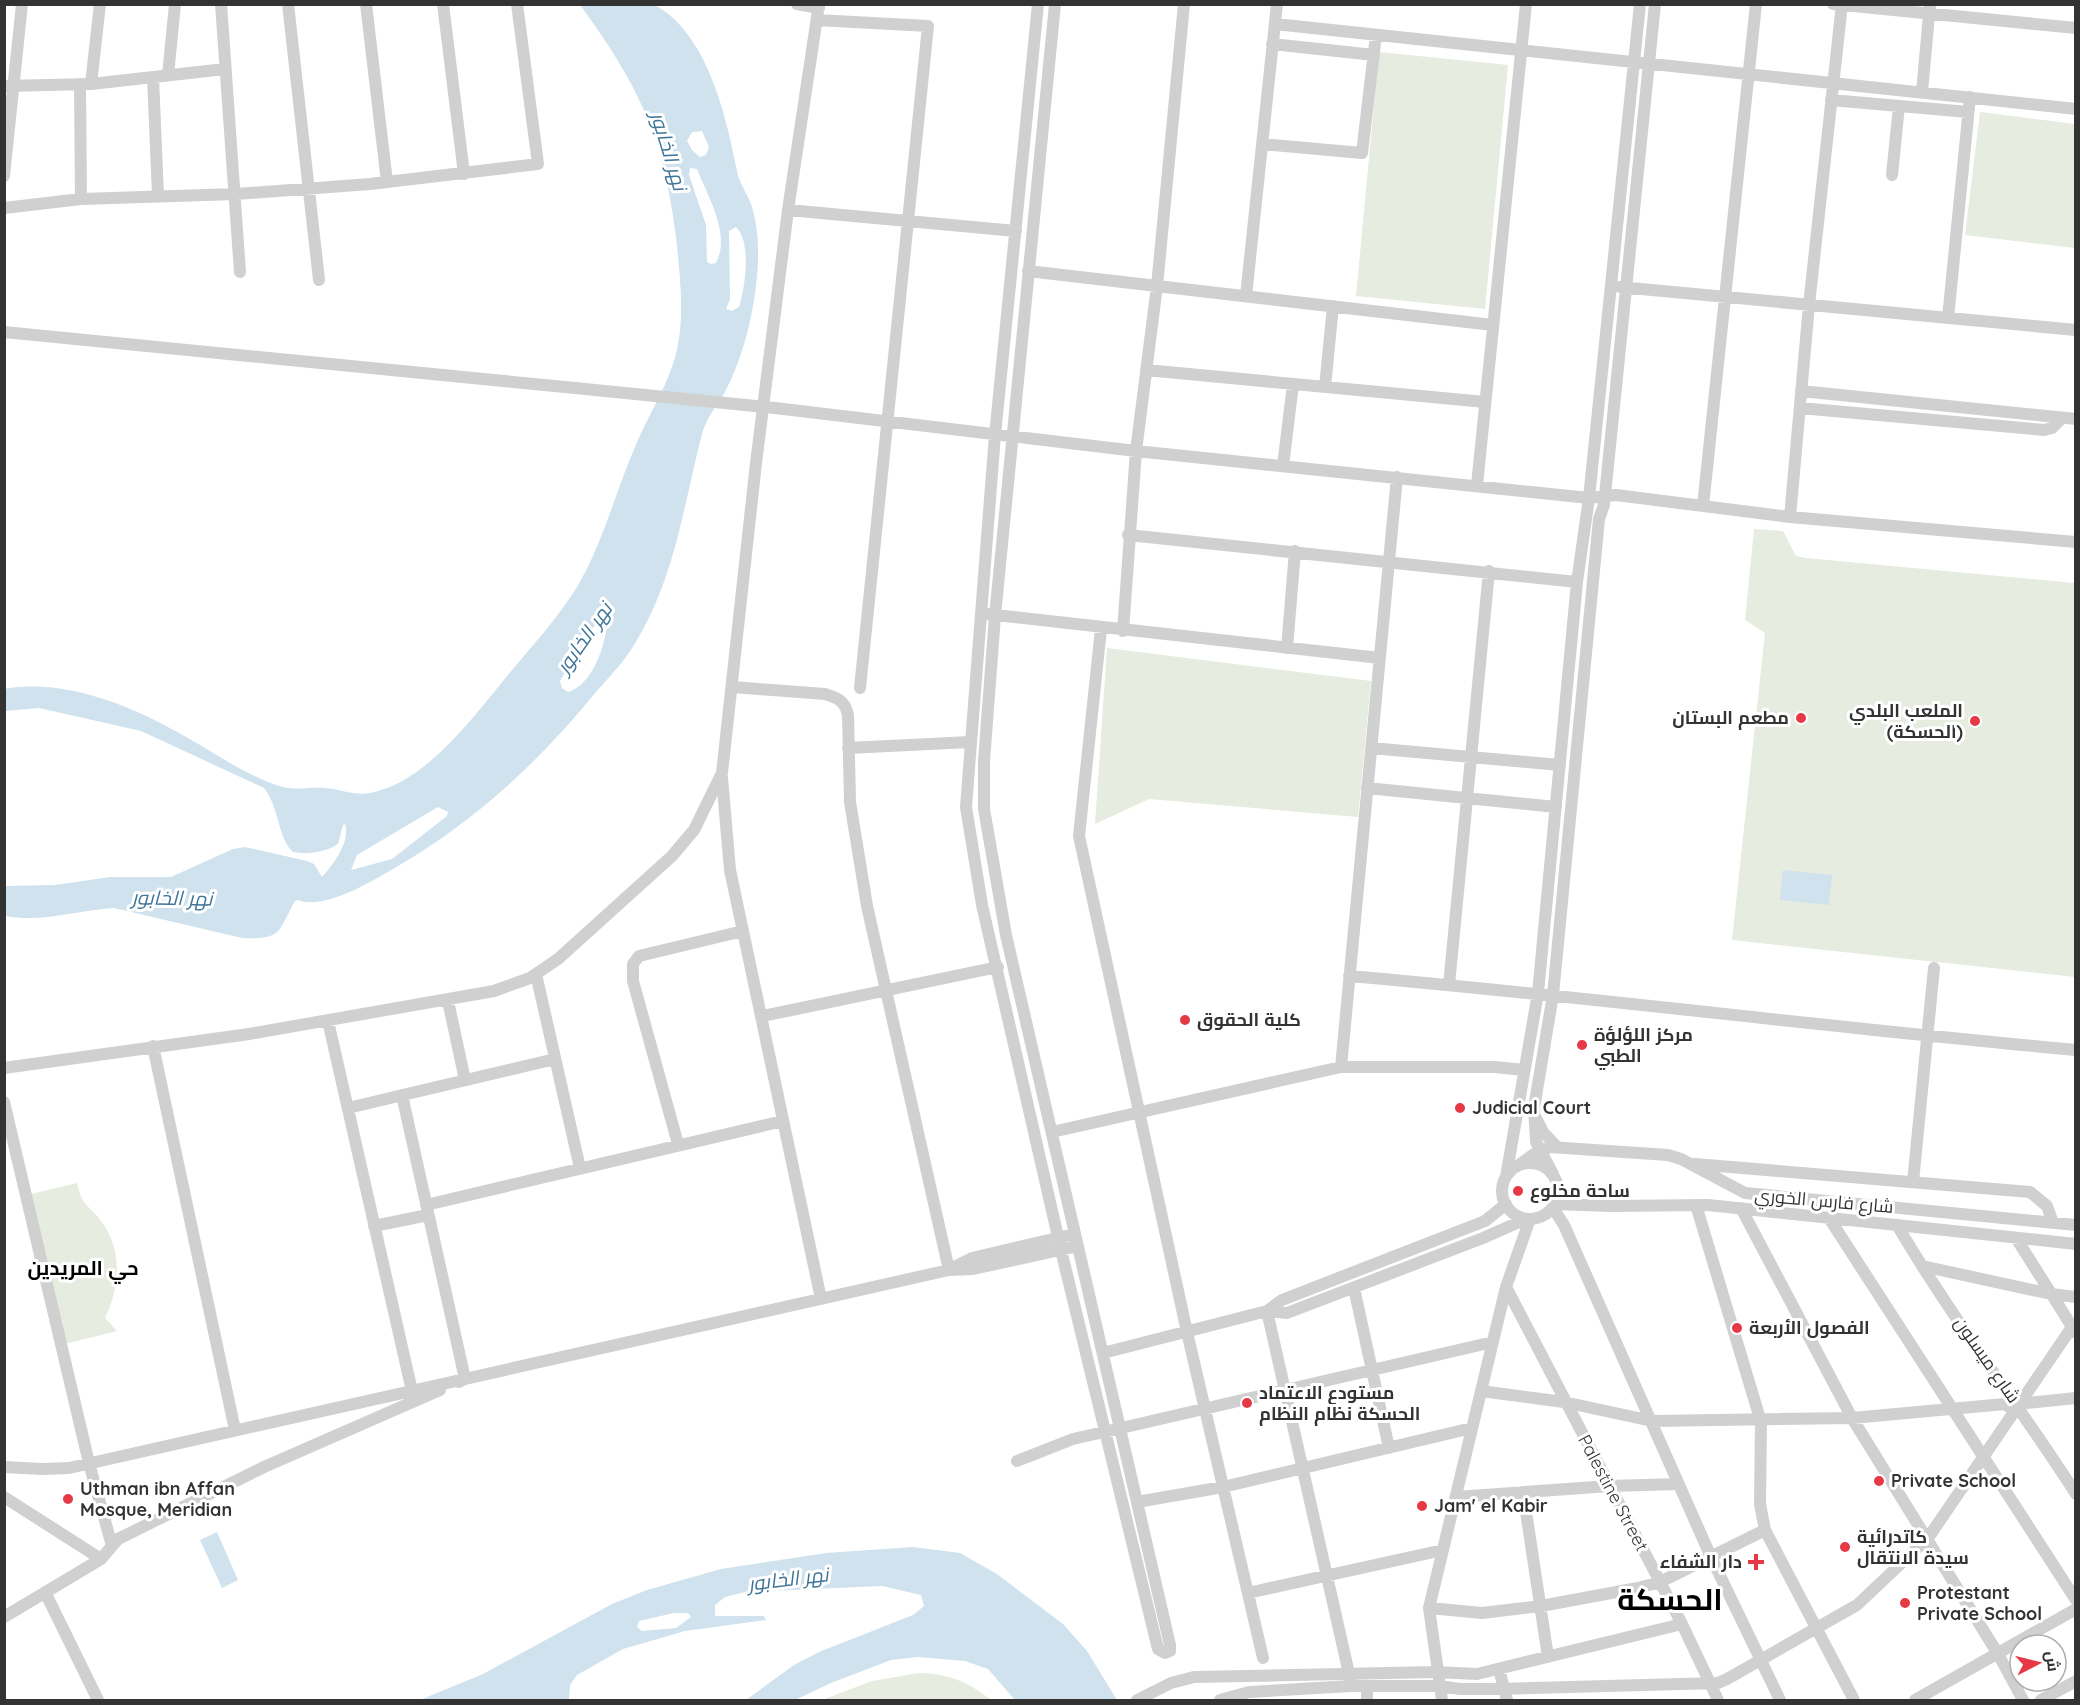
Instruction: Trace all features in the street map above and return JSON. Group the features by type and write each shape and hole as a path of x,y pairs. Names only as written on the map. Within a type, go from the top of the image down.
{"street":[{"path":"4,176 9,86 22,4"},
{"path":"81,199 86,84 100,4"},
{"path":"168,75 174,4"},
{"path":"221,4 240,272"},
{"path":"288,4 319,280"},
{"path":"366,4 387,182"},
{"path":"443,4 464,174"},
{"path":"4,208 81,199 236,194 387,182 538,164 517,4"},
{"path":"797,4 818,11 928,26 860,688"},
{"path":"1038,4 995,435 966,807 982,905 998,967 1059,1244 1158,1649 1165,1653 1170,1651 1170,1645 1006,935 987,837 984,761 994,616 1055,4"},
{"path":"1123,632 1128,535 1136,451 1157,286 1184,4"},
{"path":"1246,297 1277,4"},
{"path":"1477,485 1526,4"},
{"path":"1528,1219 1514,1214 1506,1204 1502,1191 1538,993 1577,582 1589,498 1640,4"},
{"path":"1103,1353 1267,1311 1287,1313 1528,1219 1544,1216 1554,1206 1558,1188 1553,1173 1539,1151 1534,1134 1534,1108 1553,995 1599,519 1604,495 1655,4"},
{"path":"1703,507 1756,4"},
{"path":"1790,517 1839,5 1930,9 2076,28"},
{"path":"1922,92 1930,9"},
{"path":"818,11 788,210 756,463 722,773 727,847 821,1299"},
{"path":"1275,24 2076,109"},
{"path":"1262,144 1362,153 1376,35"},
{"path":"1272,44 1374,55"},
{"path":"9,86 86,84 225,69"},
{"path":"153,77 158,196"},
{"path":"1948,318 1970,98"},
{"path":"1831,100 1968,112"},
{"path":"1892,175 1899,106"},
{"path":"788,210 1016,231"},
{"path":"1028,271 1493,325"},
{"path":"1611,286 2076,330"},
{"path":"1325,387 1333,306"},
{"path":"4,332 775,408 1136,451 1589,498 1616,495 1790,517 2076,542"},
{"path":"1146,370 1485,402"},
{"path":"1284,466 1293,384"},
{"path":"1801,391 2076,419"},
{"path":"1800,408 2044,430 2052,428 2062,418"},
{"path":"1341,1067 1397,477"},
{"path":"1128,535 1389,560 1577,582"},
{"path":"1287,648 1295,551"},
{"path":"1449,985 1489,571"},
{"path":"980,613 1123,632 1380,658"},
{"path":"1101,629 1079,836 1187,1332 1263,1658"},
{"path":"732,687 825,693 838,698 846,705 850,802 867,906 949,1270"},
{"path":"848,748 970,742"},
{"path":"1371,748 1560,765"},
{"path":"4,1068 328,1021 448,1001 486,994 536,974 558,959 684,843 706,811 722,773"},
{"path":"1367,788 1556,807"},
{"path":"678,1144 633,981 633,964 639,957 743,931"},
{"path":"763,1016 998,967"},
{"path":"1913,1182 1934,968"},
{"path":"536,974 580,1168"},
{"path":"1349,976 1538,993 2076,1050"},
{"path":"448,1001 465,1080"},
{"path":"328,1021 411,1391"},
{"path":"153,1046 235,1430"},
{"path":"348,1108 555,1059"},
{"path":"1052,1132 1341,1067 1495,1067 1524,1070"},
{"path":"402,1095 465,1379"},
{"path":"4,1102 89,1463 112,1546"},
{"path":"1534,1108 1543,1132 1557,1147"},
{"path":"374,1226 580,1168 783,1121"},
{"name":"شارع فارس الخوري","path":"1516,1167 1539,1151 1557,1147 1668,1155 1745,1193 2076,1225"},
{"path":"1506,1178 1516,1167 1535,1163 1553,1173"},
{"path":"1690,1164 2030,1192 2047,1206 2053,1223"},
{"path":"1267,1311 1282,1300 1485,1221 1506,1204"},
{"path":"1554,1206 1696,1205 1741,1208 2076,1244"},
{"path":"1696,1205 1761,1422 1760,1504 1765,1530 1854,1701"},
{"path":"1554,1206 1711,1557 1780,1701"},
{"path":"1741,1208 1852,1418 1928,1538 1998,1654 2023,1701"},
{"path":"1829,1218 1982,1458 2076,1600"},
{"path":"1442,1701 1436,1672 1429,1608 1492,1342 1506,1287 1528,1219"},
{"name":"شارع ميسلون","path":"1897,1226 2076,1494"},
{"path":"1220,1701 1249,1692 1351,1686 1438,1686 1506,1695 1709,1683 1727,1679 1817,1629 1866,1598 1928,1538 2074,1330 2016,1238"},
{"path":"4,1467 56,1469 89,1463 949,1270 972,1258 1077,1240"},
{"path":"1922,1266 2051,1294 2076,1297"},
{"name":"Palestine Street","path":"1506,1287 1564,1402 1682,1624 1718,1701"},
{"path":"1354,1288 1389,1448"},
{"path":"1267,1311 1328,1575 1351,1686"},
{"path":"1017,1461 1073,1439 1492,1342"},
{"path":"4,1617 101,1559 118,1539 264,1467 465,1379"},
{"path":"1481,1391 1564,1402 1652,1421 1761,1422 1852,1418 2005,1404 2019,1406 2027,1403 2076,1398"},
{"path":"1137,1502 1223,1487 1472,1428"},
{"path":"1456,1497 1609,1486 1679,1484"},
{"path":"1523,1492 1548,1657"},
{"path":"4,1497 101,1559"},
{"path":"1429,1608 1482,1613 1540,1606 1660,1582 1765,1530"},
{"path":"1248,1593 1443,1550"},
{"path":"45,1592 98,1701"},
{"path":"1915,1701 2076,1609"},
{"path":"1137,1701 1171,1683 1194,1677 1436,1672 1477,1674 1682,1624"},
{"path":"1499,1668 1506,1695"},
{"path":"2041,1701 2076,1681"},
{"path":"1367,1686 1367,1701"}],"shaded area":[{"path":"1379,52 1508,65 1485,309 1356,296"},
{"path":"1980,112 2075,124 2075,248 1965,235"},
{"path":"1754,529 1783,531 1796,556 1806,558 2075,583 2075,977 1732,940 1765,633 1745,620"},
{"path":"1107,648 1371,681 1358,817 1149,799 1095,824"},
{"path":"77,1183 82,1199 98,1217 112,1241 117,1266 116,1279 114,1293 105,1318 117,1331 65,1344 31,1194"},
{"path":"919,1673 957,1680 991,1700 822,1700 872,1681"}],"water":[{"name":"نهر الخابور","path":"580,5 652,5 675,20 690,38 713,80 738,175 751,204 758,240 756,288 743,347 725,392 704,428 669,568 648,620 630,651 575,717 529,766 454,830 363,886 335,898 309,902 295,901 282,926 272,935 242,938 114,908 33,918 5,916 5,886 55,885 110,877 171,877 233,849 245,847 307,861 314,864 322,877 340,852 346,831 345,824 338,844 328,849 310,853 293,852 284,839 273,804 264,788 141,731 39,708 5,711 4,689 27,687 75,691 122,706 166,726 243,770 279,786 296,789 325,788 358,794 370,793 411,776 447,746 480,710 569,599 594,553 635,447 671,370 681,320 681,294 672,208 657,145 634,90","holes":["702,131 709,147 706,155 700,157 692,150 687,141 692,132","690,168 697,169 716,216 721,240 716,263 707,262 706,225 689,175","736,227 741,234 746,254 741,299 739,307 732,311 726,309 730,299 729,231","598,620 602,620 607,626 600,655 590,674 576,688 568,692 562,688 560,681","438,807 448,812 447,816 392,859 351,870 357,855"]},
{"path":"1783,870 1832,875 1829,905 1780,900"},
{"path":"217,1532 238,1580 222,1588 200,1540"},
{"name":"نهر الخابور","path":"913,1547 960,1553 997,1574 1063,1624 1087,1651 1117,1700 1015,1700 988,1669 965,1661 918,1657 891,1660 831,1683 795,1700 746,1700 794,1665 819,1652 913,1615 924,1606 921,1595 882,1586 745,1592 725,1597 715,1605 715,1616 764,1616 766,1620 685,1631 623,1649 577,1675 570,1685 569,1700 420,1700 483,1674 612,1604 647,1590 721,1569 826,1553","holes":["674,1613 688,1613 691,1617 676,1628 642,1631 637,1627 639,1621"]}],"place":[{"name":"مطعم البستان","path":"1801,718"},
{"name":"الملعب البلدي (الحسكة)","path":"1975,721"},
{"name":"كلية الحقوق","path":"1185,1020"},
{"name":"مركز اللؤلؤة الطبي","path":"1582,1045"},
{"name":"Judicial Court","path":"1460,1108"},
{"name":"ساحة مخلوع","path":"1518,1191"},
{"name":"الفصول الأربعة","path":"1737,1328"},
{"name":"مستودع الاعتماد الحسكة نظام النظام","path":"1247,1403"},
{"name":"Private School","path":"1879,1481"},
{"name":"Uthman ibn Affan Mosque, Meridian","path":"68,1499"},
{"name":"Jam' el Kabir","path":"1422,1506"},
{"name":"كاتدرائية سيدة الانتقال","path":"1845,1547"},
{"name":"دار الشفاء","path":"1756,1562"},
{"name":"Protestant Private School","path":"1905,1603"}],"district":[{"name":"حي المريدين","path":"83,1268"},
{"name":"الحسكة","path":"1670,1600"}]}
